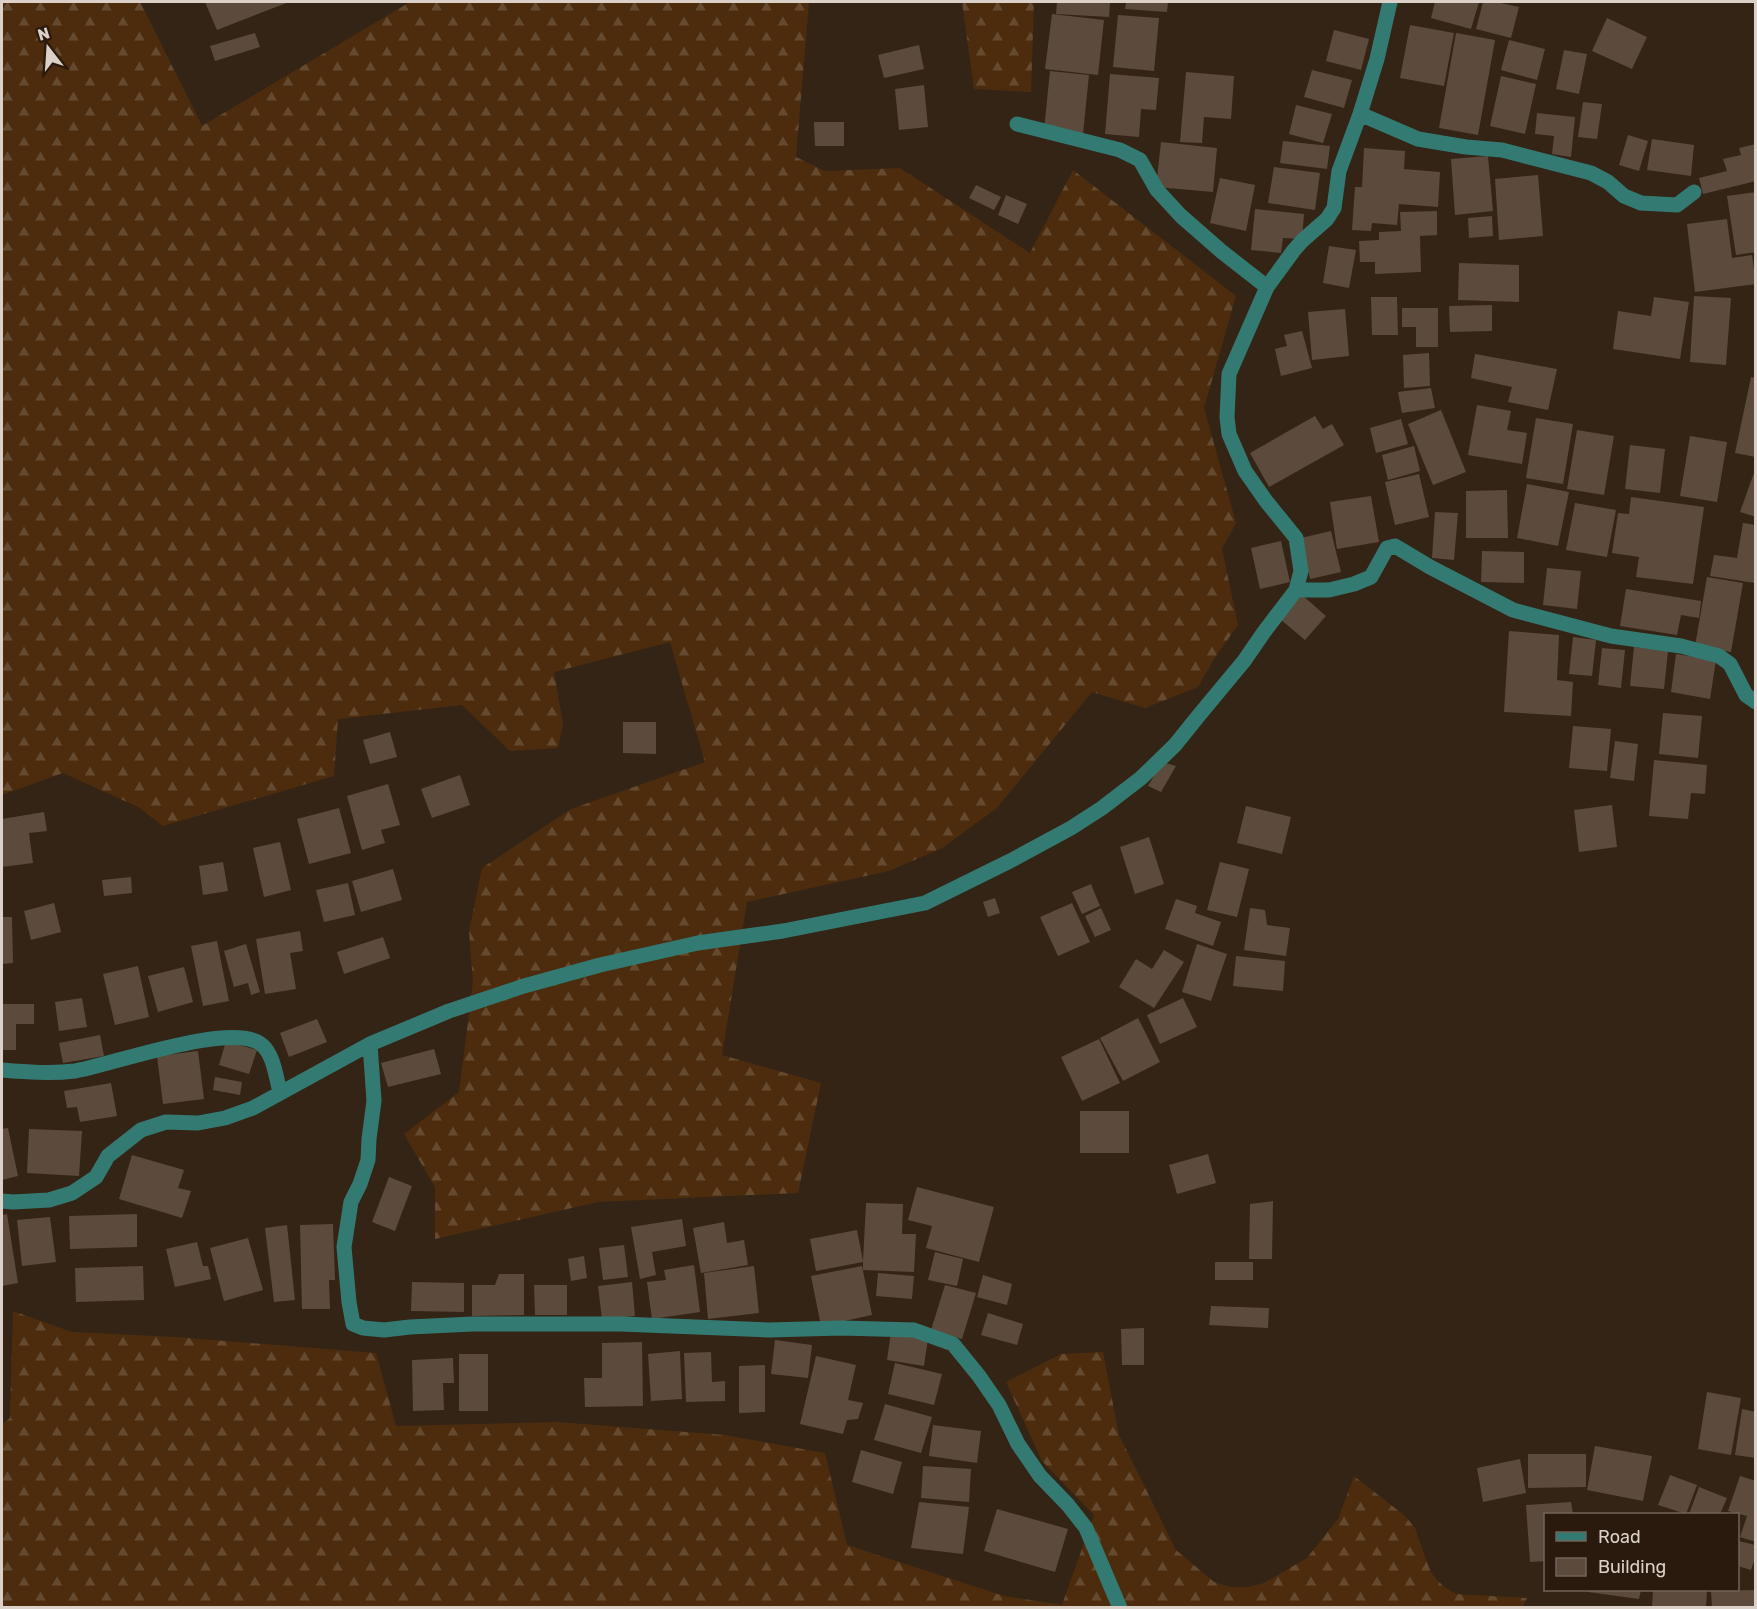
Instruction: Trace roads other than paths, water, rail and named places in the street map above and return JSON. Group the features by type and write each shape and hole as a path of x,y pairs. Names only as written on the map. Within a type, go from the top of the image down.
{"street":[{"path":"2,1201 49,1200 72,1193 96,1177 108,1156 141,1130 166,1122 198,1123 225,1118 253,1108 370,1044 449,1011 524,986 600,965 698,943 783,931 925,903 1071,828 1141,778 1175,745 1244,661 1296,590 1301,571 1296,538 1245,471 1229,434 1227,417 1229,374 1267,287 1299,245 1327,219 1334,208 1339,171 1360,114 1385,28 1390,2"},
{"path":"1360,114 1418,139 1502,150 1591,173 1608,182 1624,196 1641,203 1677,205 1694,192"},
{"path":"1017,124 1120,150 1140,160 1156,190 1181,216 1267,287"},
{"path":"1296,590 1329,590 1371,577 1387,548 1395,546 1513,610 1611,636 1681,646 1719,656 1730,664 1746,695 1755,702"},
{"path":"2,1070 75,1071 176,1044 229,1038 253,1040 263,1046 269,1055 280,1092"},
{"path":"370,1044 374,1101 368,1160 351,1202 344,1246 353,1324 363,1328 384,1330 410,1326 473,1324 621,1324 769,1330 914,1330 953,1344 980,1376 999,1405 1018,1444 1040,1476 1086,1528 1120,1608"}]}
